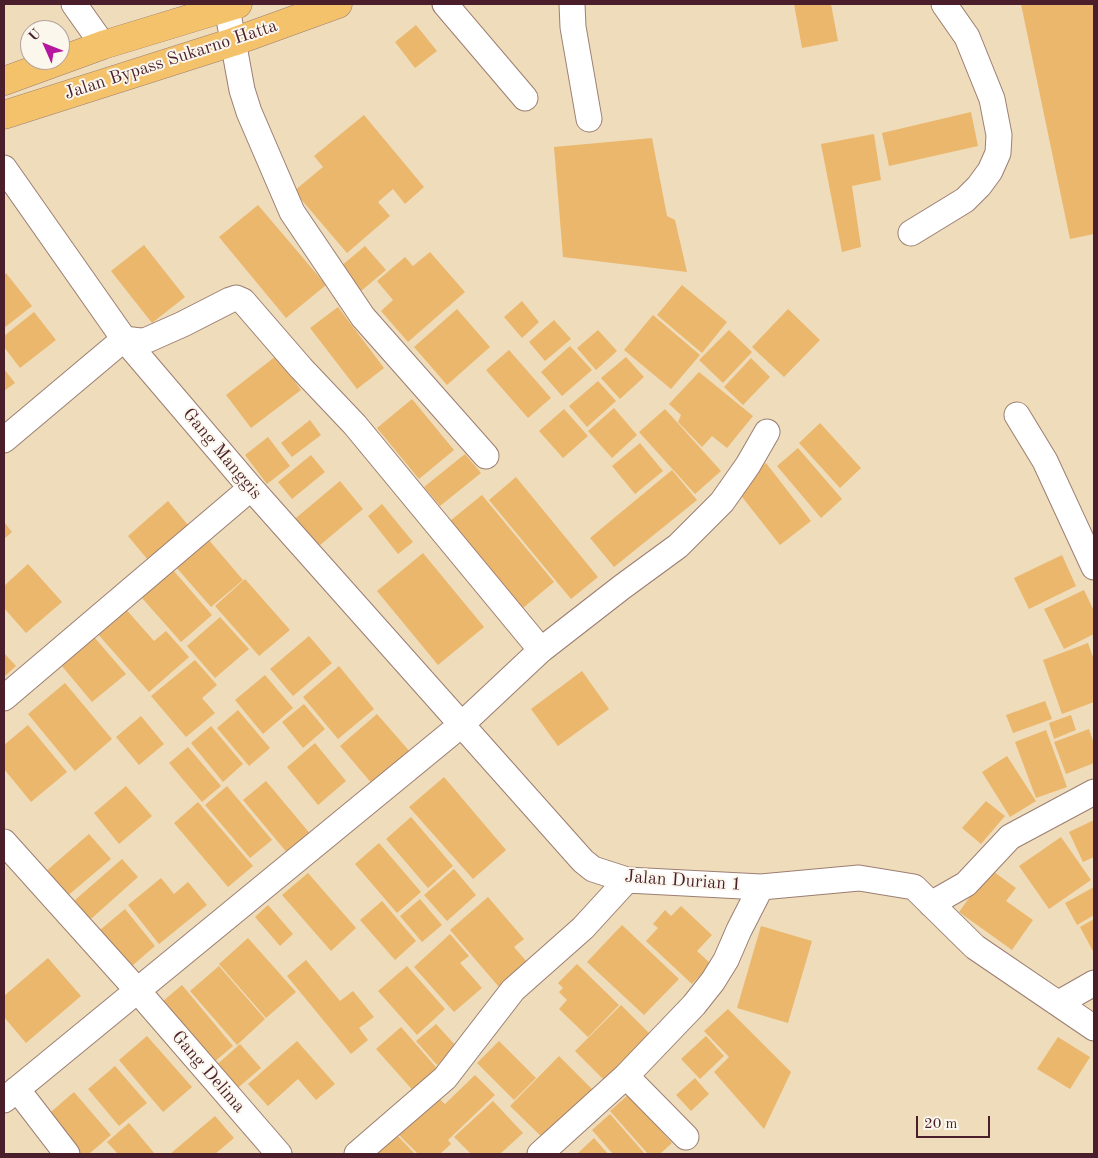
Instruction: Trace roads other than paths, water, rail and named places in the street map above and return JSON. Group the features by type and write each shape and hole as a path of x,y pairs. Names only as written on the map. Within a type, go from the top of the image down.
{"highway":[{"name":"Jalan Bypass Sukarno Hatta","path":"4,115 233,42 338,4"},
{"name":"Jalan Bypass Sukarno Hatta","path":"4,80 103,45 232,6"},
{"path":"161,27 173,61"}],"street":[{"path":"74,4 103,45"},
{"path":"445,4 525,98"},
{"path":"572,4 573,27 589,119"},
{"path":"911,233 965,200 979,186 998,154 999,134 992,99 967,37 944,4"},
{"path":"232,6 233,42 242,90 292,212 363,318 486,456"},
{"name":"Gang Manggis","path":"4,168 124,338 251,488 460,725"},
{"path":"4,440 124,338 140,341 147,340 230,300 236,298 243,300 301,368 355,425 541,650"},
{"path":"1017,415 1046,461 1094,566"},
{"path":"67,1154 10,1094 460,725 541,650 678,546 722,502 748,465 767,432"},
{"path":"4,698 251,488"},
{"name":"Jalan Durian 1","path":"460,725 583,861 593,869 628,880 760,887 859,878 914,887 975,948 1094,1028"},
{"path":"931,904 966,884 1010,837 1094,792"},
{"name":"Gang Delima","path":"4,842 137,990 279,1154"},
{"path":"357,1154 445,1078 513,990 582,928 628,880"},
{"path":"540,1154 626,1076 714,982 760,887"},
{"path":"1059,1003 1094,983"},
{"path":"626,1076 686,1137"}]}
